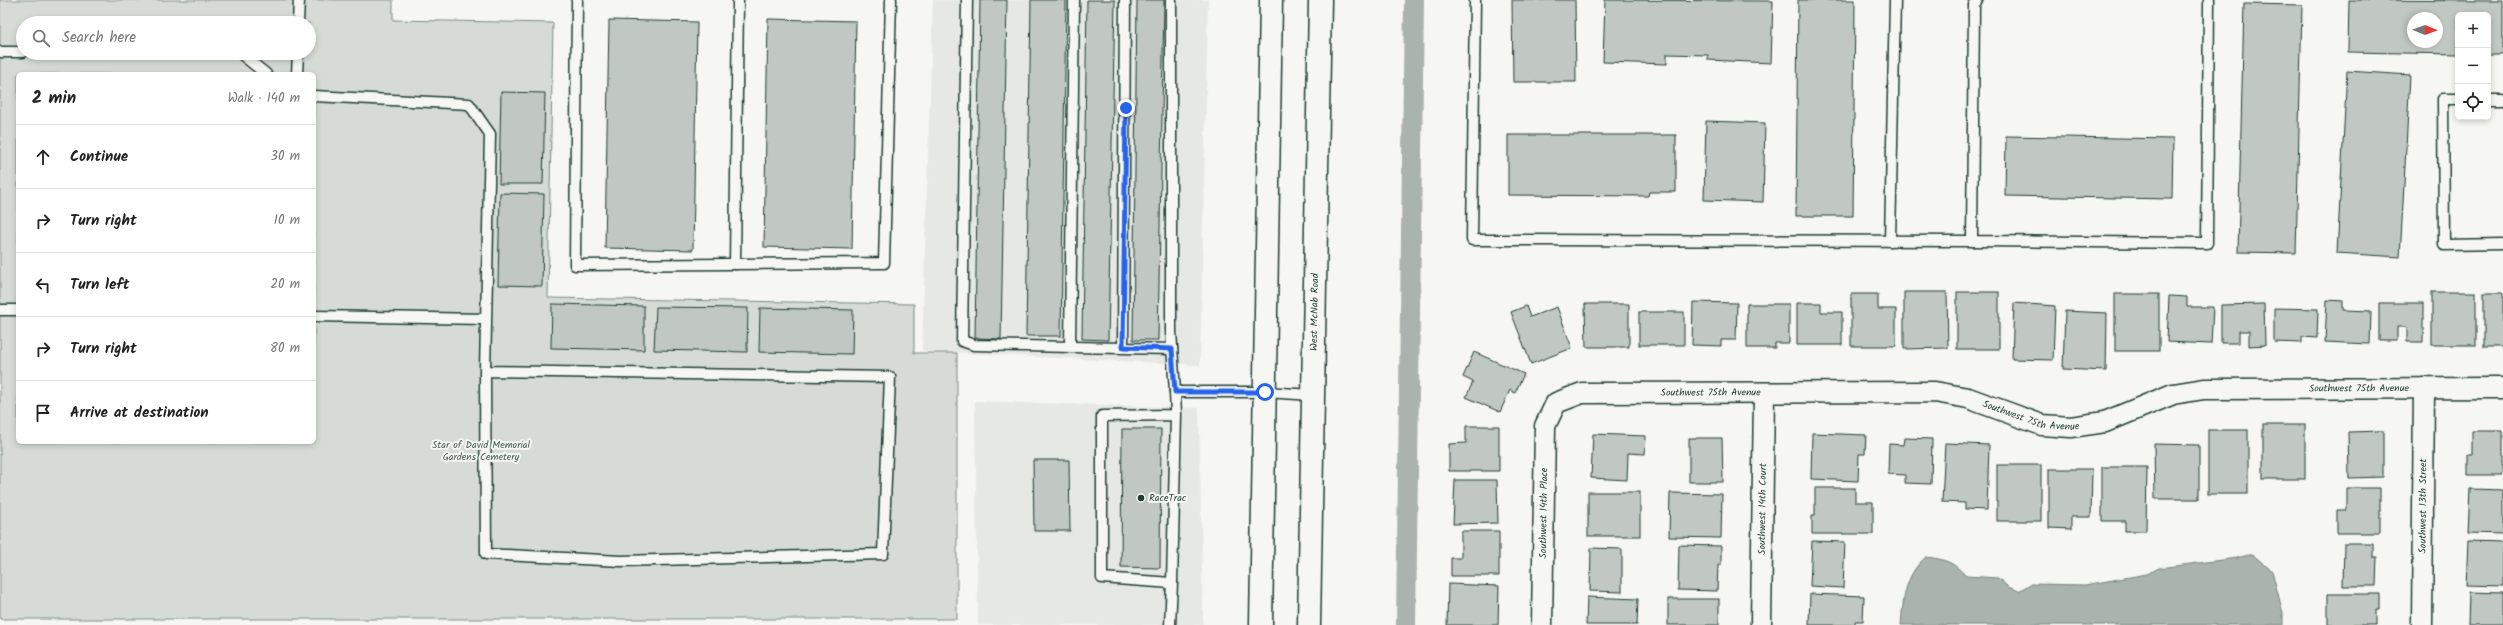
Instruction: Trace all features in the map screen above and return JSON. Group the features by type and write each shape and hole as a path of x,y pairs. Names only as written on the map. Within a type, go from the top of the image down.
{"main road":[{"path":"1261,625 1271,0"},
{"name":"West McNab Road","path":"1309,625 1320,0"}],"street":[{"name":"Southwest 13th Street","path":"2422,625 2424,388"},
{"name":"Southwest 75th Avenue","path":"1556,403 1582,394 1935,392 1968,398 2042,425 2071,427 2105,422 2173,394 2204,389 2503,388"},
{"name":"Southwest 14th Court","path":"1761,625 1764,393"},
{"name":"Southwest 14th Place","path":"1542,625 1546,426 1556,403"}],"lane":[{"path":"298,0 298,16"},
{"path":"577,0 575,265 884,263 891,0"},
{"path":"735,264 738,0"},
{"path":"967,0 962,341 974,345 1172,349"},
{"path":"1070,346 1074,0"},
{"path":"1123,347 1125,0"},
{"path":"1170,625 1176,415 1172,349 1171,0"},
{"path":"1475,0 1472,240 2207,243 2208,0"},
{"path":"1890,241 1895,0"},
{"path":"1972,241 1974,6 1977,0"},
{"path":"0,52 16,52"},
{"path":"249,60 264,72"},
{"path":"297,72 298,60"},
{"path":"316,96 469,104 490,134 485,319 485,371 486,554 621,561 883,554 890,377 485,371"},
{"path":"2455,99 2443,99 2444,245 2503,244"},
{"path":"2491,100 2503,100"},
{"path":"0,310 16,310"},
{"path":"316,316 485,319"},
{"path":"1175,392 1265,392 1313,395"},
{"path":"1172,583 1102,578 1102,416 1176,415"}],"shaded area":[{"path":"933,0 1208,0 1200,365 922,351"},
{"path":"975,401 1199,408 1203,625 978,625"},
{"path":"2252,554 2272,571 2283,613 2283,625 1901,625 1904,597 1909,579 1919,564 1926,557 1953,564 1966,576 1998,578 2008,587 2019,591 2030,584 2085,585 2147,574 2159,568 2237,558"}],"green space":[{"name":"Star of David Memorial Gardens Cemetery","path":"0,0 393,0 393,20 553,23 548,298 914,304 914,353 957,353 957,619 0,619"}],"building":[{"path":"980,0 1007,0 1001,339 975,338"},
{"path":"1031,0 1066,0 1061,336 1026,336"},
{"path":"1087,0 1115,0 1108,340 1082,339"},
{"path":"1137,0 1164,0 1158,340 1133,340"},
{"path":"1512,0 1575,0 1576,82 1513,82"},
{"path":"1605,0 1773,1 1771,63 1708,60 1708,55 1667,54 1667,64 1603,62"},
{"path":"1798,0 1855,0 1853,216 1796,216"},
{"path":"2349,0 2503,1 2503,55 2491,55 2491,12 2455,12 2455,54 2348,52"},
{"path":"2244,4 2302,5 2296,253 2238,252"},
{"path":"768,19 856,21 852,249 764,247"},
{"path":"609,20 697,22 693,250 605,248"},
{"path":"2347,71 2410,75 2400,257 2337,253"},
{"path":"501,92 545,93 543,184 499,184"},
{"path":"1706,121 1765,123 1763,202 1704,200"},
{"path":"1508,135 1676,135 1676,192 1649,192 1648,196 1508,195"},
{"path":"2006,136 2173,139 2172,199 2005,196"},
{"path":"500,193 544,194 542,286 498,285"},
{"path":"1904,292 1947,292 1948,348 1904,349"},
{"path":"1957,292 1999,292 1999,349 1957,349"},
{"path":"2432,292 2476,292 2476,345 2432,345"},
{"path":"2484,293 2503,293 2503,347 2484,347"},
{"path":"1851,294 1878,294 1878,309 1896,309 1896,346 1851,346"},
{"path":"2115,294 2159,294 2159,351 2115,351"},
{"path":"2169,296 2187,297 2187,307 2213,307 2211,344 2167,342"},
{"path":"2327,300 2343,301 2343,310 2371,311 2370,344 2325,342"},
{"path":"1693,302 1737,303 1736,340 1721,340 1721,346 1692,345"},
{"path":"1797,303 1821,303 1821,312 1842,312 1842,345 1797,345"},
{"path":"2014,303 2055,306 2053,360 2012,359"},
{"path":"2379,303 2423,303 2423,342 2407,342 2407,327 2397,327 2397,340 2379,340"},
{"path":"552,304 644,306 644,350 551,348"},
{"path":"1585,304 1629,304 1629,347 1586,347"},
{"path":"1747,304 1789,304 1789,343 1775,343 1775,348 1747,348"},
{"path":"2264,304 2265,345 2249,346 2249,331 2239,331 2239,343 2221,343 2221,305"},
{"path":"1526,306 1530,317 1557,307 1572,348 1531,364 1511,312"},
{"path":"656,307 748,308 747,352 654,350"},
{"path":"760,308 853,310 852,354 759,352"},
{"path":"2274,308 2318,309 2317,338 2302,337 2302,343 2274,342"},
{"path":"2065,311 2107,313 2106,371 2063,369"},
{"path":"1639,312 1684,312 1684,345 1639,345"},
{"path":"1474,352 1524,374 1515,393 1510,390 1500,412 1466,397 1473,382 1463,377"},
{"path":"2263,425 2305,425 2305,479 2263,479"},
{"path":"1466,426 1499,426 1499,471 1449,471 1449,444 1466,443"},
{"name":"RaceTrac","path":"1122,429 1161,429 1160,568 1121,567"},
{"path":"2208,430 2248,430 2248,494 2208,494"},
{"path":"2383,431 2383,477 2349,478 2348,432"},
{"path":"2472,431 2503,431 2503,475 2468,475 2468,455 2472,455"},
{"path":"1812,433 1866,435 1865,454 1859,454 1858,481 1811,479"},
{"path":"1593,434 1646,436 1645,454 1628,453 1627,480 1591,478"},
{"path":"1689,438 1722,438 1723,482 1689,482"},
{"path":"1904,438 1932,439 1931,484 1905,483 1905,475 1888,474 1889,444 1903,445"},
{"path":"1945,443 1989,445 1987,510 1965,509 1965,503 1942,502"},
{"path":"2154,444 2199,445 2199,499 2155,499"},
{"path":"1033,460 1069,460 1070,531 1034,531"},
{"path":"1997,465 2041,465 2041,521 1997,521"},
{"path":"2102,467 2147,467 2146,531 2125,531 2125,521 2102,521"},
{"path":"2049,469 2092,469 2091,517 2071,517 2071,529 2049,528"},
{"path":"1455,480 1497,480 1498,523 1453,524"},
{"path":"1815,488 1855,488 1855,502 1873,502 1873,534 1812,534 1812,516 1815,516"},
{"path":"2347,488 2380,488 2380,533 2337,533 2337,510 2347,510"},
{"path":"2470,489 2503,490 2503,534 2468,533"},
{"path":"1588,492 1640,492 1640,536 1588,536"},
{"path":"1670,493 1722,494 1721,538 1669,537"},
{"path":"1461,531 1499,531 1499,576 1451,576 1451,558 1461,558"},
{"path":"1812,541 1845,542 1843,588 1810,586"},
{"path":"2468,542 2503,543 2503,586 2466,585"},
{"path":"2344,543 2373,543 2373,557 2377,557 2376,586 2343,586"},
{"path":"1679,545 1721,546 1721,565 1718,565 1717,591 1678,590"},
{"path":"1591,548 1622,549 1622,592 1590,591"},
{"path":"1448,584 1499,586 1498,625 1447,625"},
{"path":"2469,592 2503,593 2503,625 2468,625"},
{"path":"1810,594 1864,596 1863,621 1855,621 1855,625 1809,625"},
{"path":"2328,594 2380,594 2380,609 2376,609 2376,625 2328,625"},
{"path":"1587,597 1638,599 1637,625 1586,625"},
{"path":"1668,599 1719,599 1719,625 1668,625"}],"waterway":[{"path":"1406,625 1414,0"}],"place":[{"name":"RaceTrac","path":"1141,498"}],"route":[{"path":"1126,108 1123,347 1172,349 1175,392 1265,392"}]}
